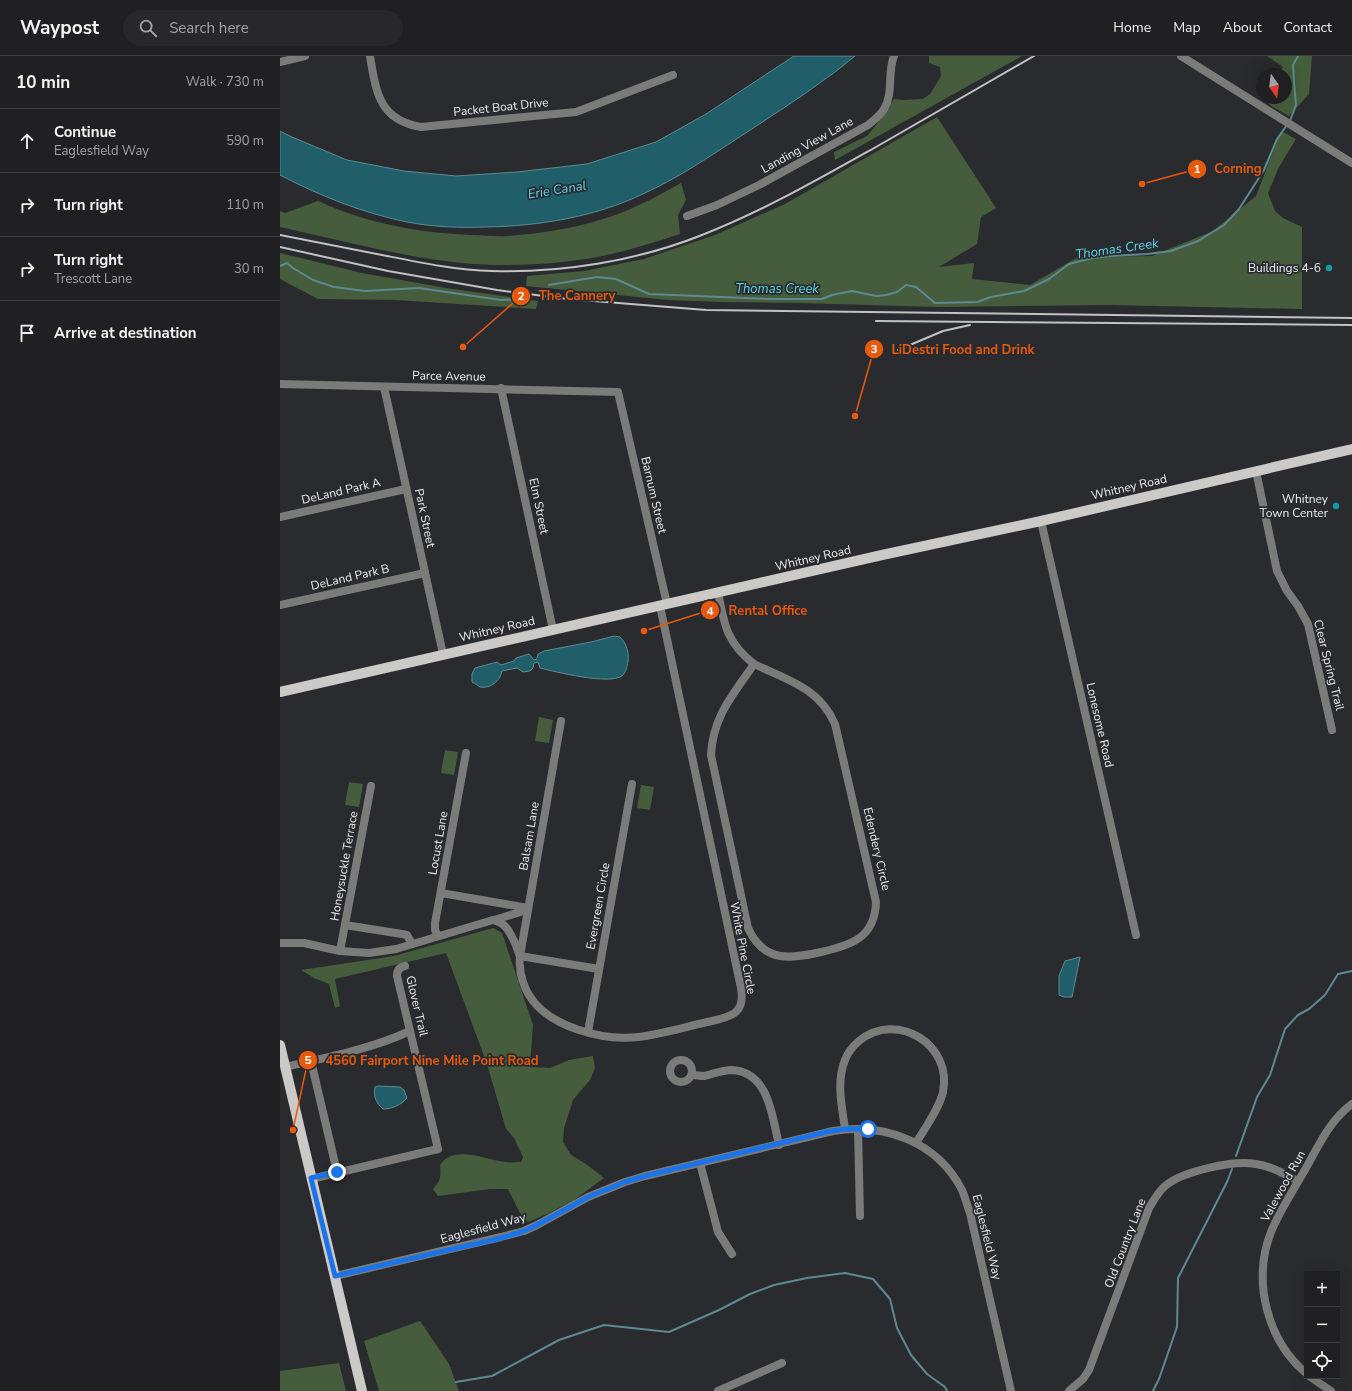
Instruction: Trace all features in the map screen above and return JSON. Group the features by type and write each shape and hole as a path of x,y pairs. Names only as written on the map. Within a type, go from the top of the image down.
{"main road":[{"name":"Whitney Road","path":"280,692 718,592 1041,521 1352,449"},
{"path":"280,1045 362,1391"}],"street":[{"path":"280,62 305,56"},
{"name":"Packet Boat Drive","path":"370,56 375,86 383,105 396,118 404,123 422,127 576,112 673,75"},
{"name":"Landing View Lane","path":"687,216 717,205 759,186 868,125 884,108 889,92 890,67 894,56"},
{"path":"1181,56 1352,163"},
{"name":"Parce Avenue","path":"280,384 501,388 618,392"},
{"name":"Park Street","path":"384,387 443,654"},
{"name":"Elm Street","path":"501,388 553,630"},
{"name":"Barnum Street","path":"618,392 663,605"},
{"name":"Clear Spring Trail","path":"1256,471 1278,571 1287,591 1298,606 1308,624 1332,730"},
{"name":"DeLand Park A","path":"280,517 406,489"},
{"name":"Lonesome Road","path":"1041,521 1136,935"},
{"name":"DeLand Park B","path":"280,605 425,573"},
{"name":"Edendery Circle","path":"718,592 724,621 730,638 740,651 754,664 811,693 823,704 835,724 876,902 875,915 868,929 860,938 849,945 797,957 780,957 761,947 748,928 712,764 712,755 713,739 722,711 754,664"},
{"name":"White Pine Circle","path":"493,920 502,923 509,930 520,956 522,977 532,1000 545,1012 571,1027 588,1032 623,1037 651,1035 728,1017 737,1012 740,1007 742,1001 741,988 663,605"},
{"name":"Balsam Lane","path":"520,956 561,721"},
{"name":"Locust Lane","path":"438,936 435,930 435,923 466,754"},
{"name":"Evergreen Circle","path":"588,1032 632,784"},
{"name":"Honeysuckle Terrace","path":"340,951 371,786"},
{"path":"441,893 528,909"},
{"path":"280,943 311,944 340,951 369,953 381,952 528,909"},
{"path":"345,925 408,935 412,944"},
{"path":"520,956 599,969"},
{"name":"Glover Trail","path":"337,1172 438,1148 397,976 397,972 400,968 406,966"},
{"path":"845,1129 840,1081 842,1067 848,1053 857,1043 871,1034 884,1030 906,1031 919,1037 934,1051 940,1062 944,1077 941,1098 916,1143"},
{"path":"285,1067 373,1046 410,1031"},
{"path":"311,1061 337,1172 311,1178"},
{"path":"692,1075 702,1076 732,1070 752,1076 761,1085 766,1093 779,1144"},
{"name":"Valewood Run","path":"1304,1371 1293,1360 1276,1334 1266,1307 1263,1283 1265,1257 1276,1219 1333,1122 1352,1104"},
{"name":"Eaglesfield Way","path":"335,1276 501,1238 524,1231 602,1191 645,1176 822,1133 845,1129 880,1130 892,1133 916,1143 929,1152 956,1180 964,1196 972,1221 1012,1391"},
{"path":"858,1129 860,1216"},
{"path":"700,1163 718,1232 732,1254"},
{"name":"Old Country Lane","path":"1069,1391 1083,1379 1089,1370 1149,1208 1158,1193 1164,1187 1179,1177 1238,1163 1252,1163 1266,1166 1298,1181"},
{"path":"718,1391 782,1363"},
{"path":"1313,1379 1331,1391"}],"green space":[{"path":"929,56 1022,56 835,160 834,152 867,136 884,115 894,99 923,99 930,94 941,76 940,67 929,63"},
{"path":"1267,56 1312,56 1309,94 1289,116 1269,104 1292,104 1292,68 1283,67"},
{"path":"937,117 996,208 981,217 977,244 939,267 974,263 972,279 1030,285 1078,257 1152,256 1213,231 1256,196 1281,131 1296,139 1279,167 1268,193 1275,211 1283,218 1302,227 1302,309 1110,305 938,307 720,302 668,300 526,286 527,276 584,271 644,259 715,235 785,204"},
{"path":"681,183 686,200 678,215 680,234 622,252 571,261 509,265 462,263 416,257 280,227 280,211 285,213 318,201 336,209 393,226 452,234 504,236 522,235 564,229 605,219 650,200"},
{"path":"280,253 362,273 446,288 538,301 536,309 395,300 318,299 280,279"},
{"path":"539,717 553,720 549,743 535,741"},
{"path":"445,750 458,752 454,775 441,773"},
{"path":"349,782 363,784 359,807 345,805"},
{"path":"641,785 654,787 650,810 637,808"},
{"path":"493,928 502,933 533,1025 530,1067 550,1068 569,1060 593,1056 595,1068 590,1080 573,1100 564,1128 563,1142 571,1155 604,1178 574,1200 528,1222 520,1213 508,1189 490,1189 438,1196 433,1189 440,1178 440,1165 453,1155 471,1155 509,1162 521,1162 523,1157 514,1138 506,1129 487,1064 446,953 335,979 340,1006 335,1008 329,984 314,978 301,970 394,956"},
{"path":"420,1321 449,1364 459,1391 379,1391 364,1341"},
{"path":"339,1363 346,1391 280,1391 280,1371"}],"water":[{"name":"Erie Canal","path":"794,56 855,56 796,100 681,174 656,188 624,202 605,209 566,219 526,225 466,227 446,227 407,222 358,209 326,197 280,175 280,131 347,160 404,171 456,176 517,172 587,164 656,142 706,114"},
{"path":"614,636 620,637 627,648 628,664 622,676 606,679 582,677 540,668 538,662 534,663 533,668 530,671 523,672 517,668 502,671 497,681 488,687 480,687 472,682 472,674 475,668 497,662 501,665 529,654 534,660 537,659 538,654 544,651"},
{"path":"1080,957 1072,997 1064,997 1059,995 1059,976 1065,961"},
{"path":"375,1087 400,1087 404,1090 407,1098 396,1106 383,1109 377,1102 375,1096 374,1090"}],"waterway":[{"name":"Thomas Creek","path":"1290,121 1296,105 1293,65 1298,56"},
{"name":"Thomas Creek","path":"549,285 597,277 616,279 649,294 771,299 822,299 832,295 852,291 876,296 886,295 897,292 906,285 916,287 935,303 977,302 991,297 1024,291 1049,279 1069,264 1092,258 1171,251 1198,241 1224,225 1239,209 1264,170 1277,139 1287,125"},
{"name":"Thomas Creek","path":"280,266 287,263 313,280 334,287 365,291 419,288 501,300 522,299"},
{"path":"1236,1156 1257,1097 1270,1075 1285,1029 1298,1015 1309,1009 1325,995 1338,974 1352,971"},
{"path":"1153,1391 1159,1379 1177,1327 1178,1278 1227,1182 1232,1169"},
{"path":"456,1382 492,1376 559,1340 604,1325 669,1332 719,1310 750,1294 774,1285 807,1278 845,1273 873,1279 890,1299 897,1328 911,1355 927,1374 945,1387 947,1391"}],"railway":[{"path":"280,235 426,264 452,268 492,271 545,270 599,264 652,252 725,226 812,183 1034,56"},
{"path":"280,247 388,271 497,290 568,299 706,310 1352,318"},
{"path":"876,321 1352,325"},
{"path":"898,350 943,331 970,325"}],"place":[{"name":"Corning","path":"1142,184"},
{"name":"Buildings 4-6","path":"1329,268"},
{"name":"The Cannery","path":"463,347"},
{"name":"LiDestri Food and Drink","path":"855,416"},
{"name":"Whitney Town Center","path":"1336,506"},
{"name":"Rental Office","path":"644,631"},
{"name":"4560 Fairport Nine Mile Point Road","path":"293,1130"}],"route":[{"path":"337,1172 311,1178 335,1276 501,1238 524,1231 588,1197 625,1182 645,1176 826,1132 845,1129 868,1129"}]}
